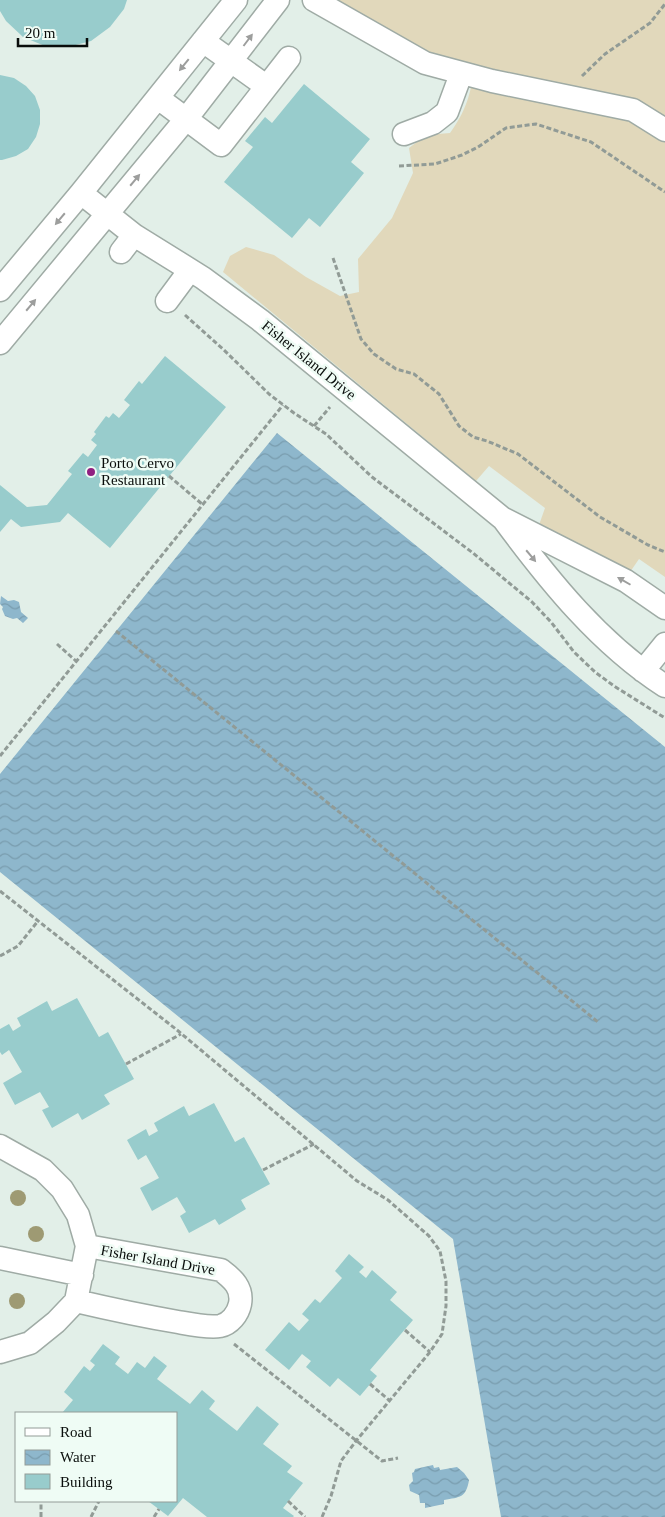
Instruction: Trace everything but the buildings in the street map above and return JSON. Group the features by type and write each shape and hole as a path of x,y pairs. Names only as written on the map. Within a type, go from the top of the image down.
{"street":[{"path":"0,290 81,193 236,0"},
{"path":"0,343 186,119 278,0"},
{"path":"314,0 425,63 461,74 633,110 665,130"},
{"path":"203,41 266,86"},
{"path":"158,98 221,146 289,58"},
{"path":"404,134 433,123 447,112 461,74"},
{"name":"Fisher Island Drive","path":"81,193 107,214 128,244 190,270 220,289 278,334 502,518 626,581 665,608"},
{"path":"173,305 190,270"},
{"name":"Fisher Island Drive","path":"502,518 526,550 596,630 643,671 665,686"},
{"path":"555,584 577,556"},
{"path":"643,671 665,644"},
{"name":"Fisher Island Drive","path":"0,1146 43,1170 62,1189 78,1215 87,1246 76,1301"},
{"name":"Fisher Island Drive","path":"87,1246 221,1270 235,1281 241,1298 236,1314 220,1326"},
{"path":"0,1258 82,1275"},
{"path":"0,1352 30,1343 56,1322 76,1301 170,1321 194,1325 220,1326"}],"path":[{"path":"571,96 583,76 605,54 650,23 665,4"},
{"path":"399,166 435,164 478,148 506,128 536,124 591,142 665,192"},
{"path":"333,258 361,339 374,354 396,369 414,374 438,394 459,426 473,437 518,454 600,517 648,545 665,552"},
{"path":"173,305 214,340 269,394 338,444 372,477 473,553 532,602 551,622 574,652 595,672 665,718"},
{"path":"0,756 283,405"},
{"path":"314,426 331,405"},
{"path":"169,476 202,504"},
{"path":"116,631 598,1022"},
{"path":"57,644 76,661"},
{"path":"0,891 181,1034 357,1181 388,1200 407,1215 429,1236 440,1251 446,1281 446,1306 442,1334 430,1352 356,1440 341,1461 331,1496 322,1517"},
{"path":"0,956 18,946 38,921"},
{"path":"126,1064 181,1034"},
{"path":"263,1170 314,1144"},
{"path":"220,1326 235,1344 382,1461 398,1458"},
{"path":"405,1330 430,1352"},
{"path":"370,1384 390,1401"},
{"path":"288,1501 305,1517"},
{"path":"41,1502 41,1517"},
{"path":"91,1517 98,1502"},
{"path":"154,1517 159,1509"}],"shaded area":[{"path":"333,0 665,0 665,577 639,559 628,575 539,525 545,508 489,466 476,481 223,272 230,256 246,247 274,255 306,277 340,296 359,292 358,259 392,218 413,173 409,148 426,135 450,133 464,110 474,68 438,57"}],"water":[{"path":"277,433 665,747 665,1517 501,1517 453,1239 0,872 0,774"},
{"path":"1,596 8,601 14,600 19,602 21,612 28,618 23,623 17,618 13,619 5,616 3,607 0,604"},
{"path":"433,1465 434,1468 439,1467 440,1470 457,1467 469,1480 468,1486 461,1496 444,1500 444,1504 425,1508 425,1503 420,1503 419,1495 410,1491 409,1485 413,1481 412,1473 415,1469"}],"place":[{"name":"Porto Cervo Restaurant","path":"91,472"}]}
